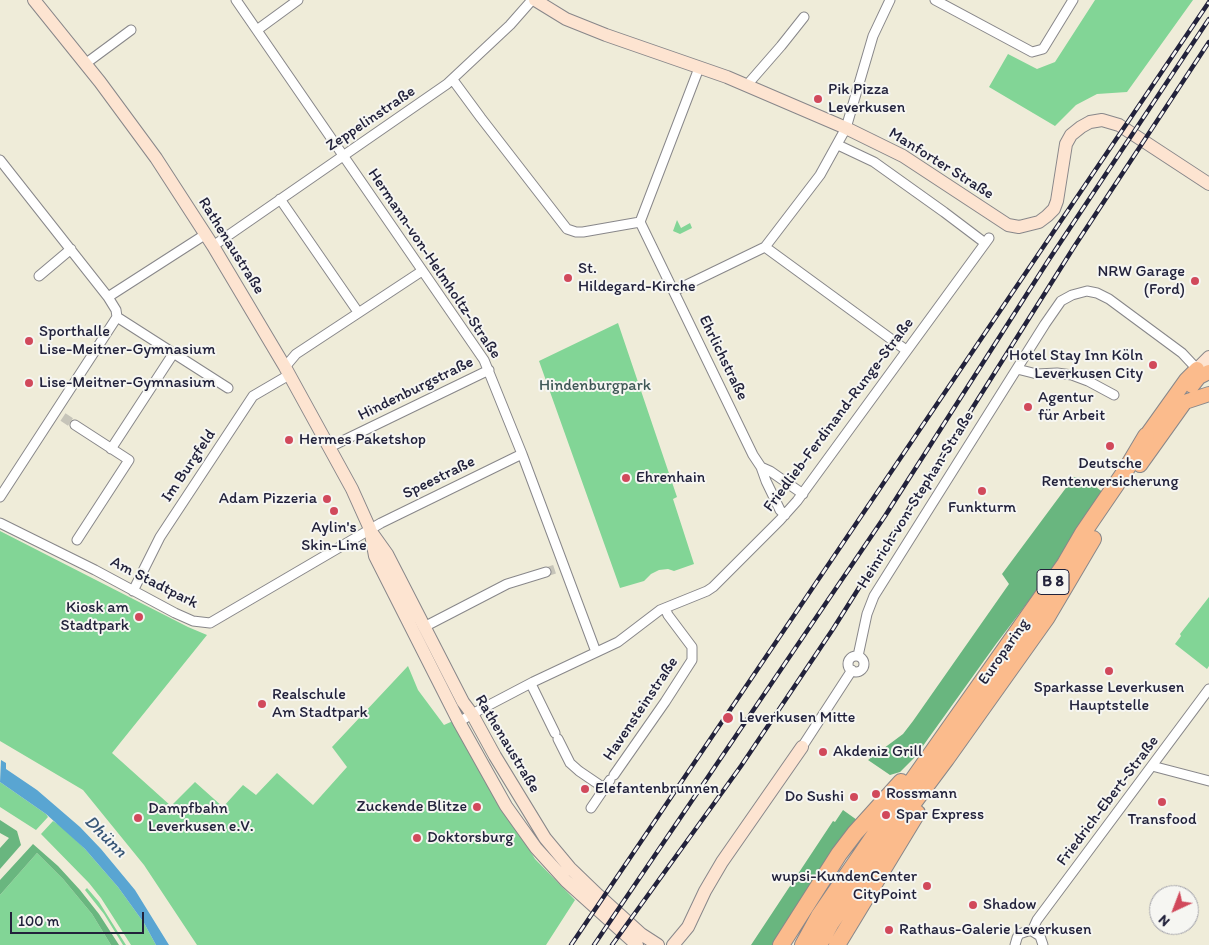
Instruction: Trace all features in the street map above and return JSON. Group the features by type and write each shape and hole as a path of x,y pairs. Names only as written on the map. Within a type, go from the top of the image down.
{"highway":[{"name":"Europaring","path":"803,945 819,916 1060,571 1146,436"},
{"name":"Europaring","path":"819,945 831,923 902,818 1047,618 1096,533 1140,465"},
{"path":"781,945 814,892 855,834 954,722"},
{"path":"836,945 895,852 946,759"}],"main road":[{"name":"Rathenaustraße","path":"34,0 156,158 206,234 330,447 370,529 387,554 463,702 472,714 545,838 570,868 591,888 641,934 658,945"},
{"name":"Manforter Straße","path":"534,0 573,22 747,85 846,128 903,156 1008,225 1019,227 1040,222 1054,209 1060,188 1066,144 1071,135 1090,122 1102,120 1119,125 1209,184"},
{"path":"1205,374 1209,357"},
{"name":"B 8","path":"1185,402 1186,392 1205,374"},
{"name":"Europaring","path":"1146,436 1186,380 1205,374"},
{"path":"1185,402 1209,394"},
{"name":"Europaring","path":"1140,465 1185,402"},
{"name":"Rathenaustraße","path":"370,529 375,556 459,722 506,806 536,848 566,881 591,906 636,945"},
{"name":"Heinrich-von-Stephan-Straße","path":"673,945 688,927 705,891 722,862 802,747"},
{"name":"Heinrich-von-Stephan-Straße","path":"687,945 688,927"}],"street":[{"name":"Hermann-von-Helmholtz-Straße","path":"236,0 489,370 522,454 561,567 596,652"},
{"path":"257,30 298,0"},
{"name":"Zeppelinstraße","path":"213,246 453,80 534,0"},
{"path":"674,291 764,247 820,175 846,128 873,36 890,0"},
{"path":"935,0 1032,52 1043,49 1073,0"},
{"path":"747,85 804,16"},
{"path":"85,64 131,30"},
{"path":"453,80 567,229 583,232 640,222 699,68"},
{"name":"Manforter Straße","path":"838,145 874,162 987,240"},
{"path":"0,160 108,297 116,310 117,317 60,414 0,497"},
{"path":"280,199 358,312"},
{"name":"Ehrlichstraße","path":"640,222 753,455 761,467 780,510 785,515"},
{"path":"108,297 206,234"},
{"name":"Friedlieb-Ferdinand-Runge-Straße","path":"459,722 530,684 625,638 665,608 707,591 785,515 803,494 987,240"},
{"path":"764,247 906,350"},
{"path":"38,276 71,249"},
{"name":"Im Burgfeld","path":"133,591 160,537 253,396 287,371 296,354 422,271"},
{"name":"Heinrich-von-Stephan-Straße","path":"802,747 852,670 858,672 863,668 864,662 858,656 867,614 874,596 1057,306 1066,298 1087,291 1097,293 1109,299 1182,353 1205,374"},
{"path":"117,317 228,388"},
{"path":"111,449 173,354"},
{"path":"1017,369 1037,374 1058,373 1072,375 1114,395"},
{"name":"Hindenburgstraße","path":"330,447 489,370"},
{"path":"75,425 129,460 77,540"},
{"name":"Speestraße","path":"370,529 522,454"},
{"name":"Ehrlichstraße","path":"761,467 770,471 803,494"},
{"name":"Am Stadtpark","path":"0,523 184,617 193,621 210,623 370,529"},
{"path":"424,627 507,584 546,572"},
{"name":"Havensteinstraße","path":"591,808 692,660 692,647 668,615 665,608"},
{"path":"530,684 570,763 604,788"},
{"name":"Friedrich-Ebert-Straße","path":"1032,931 1037,920 1209,689"},
{"path":"1152,766 1209,781"},
{"path":"1015,945 1019,934 1028,931 1032,931 1040,936 1043,945"}],"green space":[{"path":"1095,0 1193,0 1127,92 1097,94 1076,105 1055,126 989,87 1008,54 1037,69 1055,62"},
{"path":"677,220 681,228 690,223 692,228 680,234 673,231"},
{"name":"Hindenburgpark","path":"618,323 677,497 673,499 694,564 674,571 668,569 659,570 651,574 644,581 620,588 539,361"},
{"path":"1074,477 1084,478 1104,493 1047,577 996,644 915,757 900,772 890,775 868,760 903,734 913,721 1009,584 1002,574"},
{"path":"0,531 207,635 112,753 171,806 195,782 223,807 243,785 256,795 277,773 313,805 347,767 332,747 408,666 418,690 444,725 453,721 535,859 575,900 546,945 197,945 144,865 83,790 0,741"},
{"path":"1209,597 1209,666 1207,669 1175,644 1181,636 1180,634"},
{"path":"0,782 46,814 48,817 36,830 0,807"},
{"path":"843,810 857,820 822,866 772,945 751,945 833,821 835,822"},
{"path":"0,820 17,831 21,845 0,869 0,848 9,838 0,833"},
{"path":"53,821 61,826 85,849 118,887 144,923 156,945 131,945 101,898 89,883 41,834"},
{"path":"33,844 58,866 80,890 99,914 119,945 111,945 92,914 63,879 37,853 0,895 0,880"},
{"path":"37,853 63,879 92,914 111,945 0,945 0,895"},
{"path":"87,888 99,902 126,945 123,945 104,914 85,890"}],"water":[{"path":"1,760 6,763 6,769 37,790 80,827 101,849 135,890 169,945 156,945 144,923 118,887 85,849 46,814 0,782"}],"tunnel":[{"path":"63,417 75,425"},
{"path":"546,572 558,568"}],"railway":[{"path":"571,945 1209,2"},
{"path":"594,945 885,516 1048,261 1209,19"},
{"path":"612,945 741,766 833,629 1074,247 1209,42"}],"place":[{"name":"Pik Pizza Leverkusen","path":"818,99"},
{"name":"St. Hildegard-Kirche","path":"568,278"},
{"name":"NRW Garage (Ford)","path":"1195,281"},
{"name":"Sporthalle Lise-Meitner-Gymnasium","path":"29,341"},
{"name":"Hotel Stay Inn Köln Leverkusen City","path":"1153,365"},
{"name":"Lise-Meitner-Gymnasium","path":"29,383"},
{"name":"Agentur für Arbeit","path":"1028,407"},
{"name":"Hermes Paketshop","path":"289,440"},
{"name":"Deutsche Rentenversicherung","path":"1110,446"},
{"name":"Ehrenhain","path":"626,478"},
{"name":"Funkturm","path":"982,491"},
{"name":"Adam Pizzeria","path":"327,499"},
{"name":"Aylin's Skin-Line","path":"334,511"},
{"name":"Kiosk am Stadtpark","path":"139,617"},
{"name":"Sparkasse Leverkusen Hauptstelle","path":"1109,671"},
{"name":"Realschule Am Stadtpark","path":"262,704"},
{"name":"Leverkusen Mitte","path":"728,718"},
{"name":"Akdeniz Grill","path":"823,752"},
{"name":"Elefantenbrunnen","path":"585,789"},
{"name":"Rossmann","path":"876,794"},
{"name":"Do Sushi","path":"854,797"},
{"name":"Transfood","path":"1162,802"},
{"name":"Zuckende Blitze","path":"477,807"},
{"name":"Spar Express","path":"886,815"},
{"name":"Dampfbahn Leverkusen e.V.","path":"138,818"},
{"name":"Doktorsburg","path":"417,838"},
{"name":"wupsi-KundenCenter CityPoint","path":"927,886"},
{"name":"Shadow","path":"973,905"},
{"name":"Rathaus-Galerie Leverkusen","path":"889,930"}],"water label":[{"name":"Dhünn","path":"105,837"}]}
